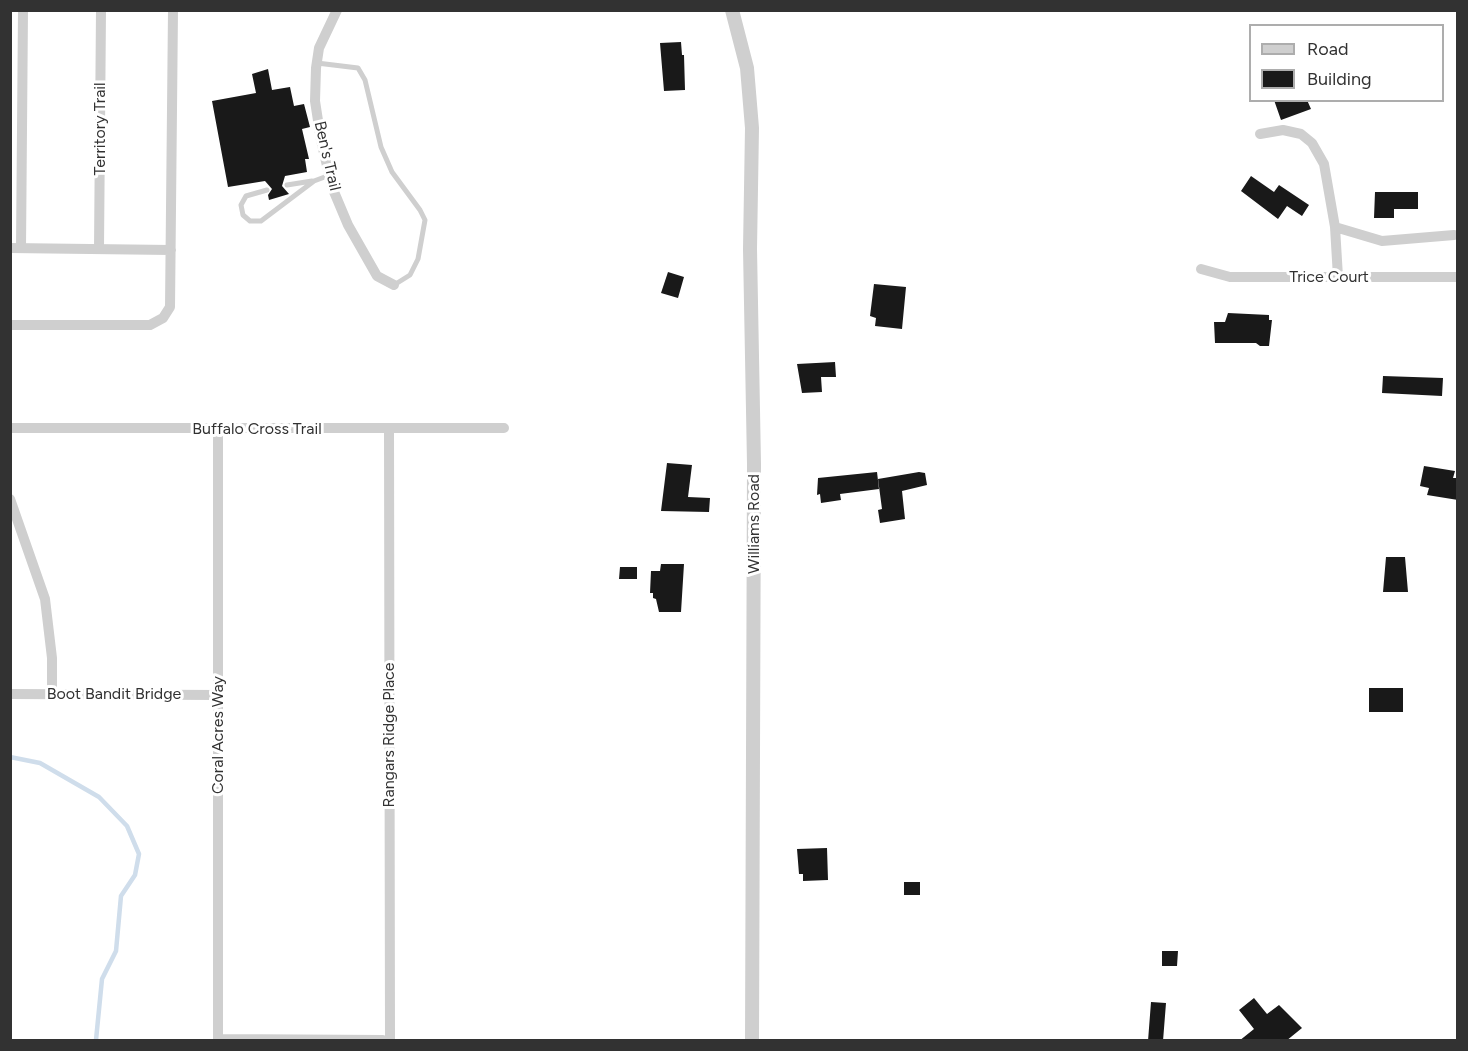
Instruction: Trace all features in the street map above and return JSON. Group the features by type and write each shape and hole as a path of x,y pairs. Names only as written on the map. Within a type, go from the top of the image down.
{"street":[{"path":"22,10 16,248 171,250"},
{"name":"Territory Trail","path":"99,248 101,10"},
{"path":"10,325 150,325 163,318 170,307 173,10"},
{"name":"Ben's Trail","path":"337,10 319,48 315,101 330,175 348,225 362,253 377,276 394,285"},
{"name":"Williams Road","path":"732,10 747,68 752,128 750,249 754,488 752,1041"},
{"path":"1260,134 1283,130 1301,134 1312,143 1324,164 1335,227 1338,277"},
{"path":"1335,227 1382,241 1454,235"},
{"name":"Trice Court","path":"1201,269 1230,277 1458,277"},
{"name":"Buffalo Cross Trail","path":"10,428 504,428"},
{"name":"Coral Acres Way","path":"218,429 218,1040"},
{"name":"Rangars Ridge Place","path":"389,429 390,1041"},
{"path":"10,500 45,599 51,639 52,694"},
{"name":"Boot Bandit Bridge","path":"10,694 218,695"},
{"path":"218,1040 383,1041"}],"lane":[{"path":"317,63 358,68 365,80 381,147 392,172 420,210 424,220 418,260 410,275 394,285"},
{"path":"287,185 314,181 330,175"},
{"path":"267,190 246,196 241,205 243,215 250,221 261,221 314,181"}],"building":[{"path":"681,42 682,55 684,55 685,90 664,91 660,43"},
{"path":"268,69 272,90 290,87 294,106 304,104 310,127 302,129 309,159 305,159 307,172 285,176 282,186 289,194 269,200 268,195 272,189 265,181 228,187 212,101 256,93 252,74"},
{"path":"1275,102 1308,102 1311,109 1281,120"},
{"path":"1251,176 1274,192 1279,185 1309,205 1302,216 1287,206 1278,219 1241,191"},
{"path":"1375,192 1418,192 1418,209 1394,209 1394,218 1374,218"},
{"path":"668,272 684,277 678,298 661,293"},
{"path":"874,284 906,287 902,329 875,326 876,318 870,316"},
{"path":"1228,313 1269,315 1269,320 1272,320 1269,346 1260,346 1256,343 1215,343 1214,322 1225,322"},
{"path":"835,362 836,377 821,377 822,392 802,393 797,364"},
{"path":"1383,376 1443,378 1442,396 1382,393"},
{"path":"667,463 692,465 688,497 710,498 709,512 661,511"},
{"path":"1424,466 1455,471 1453,478 1458,478 1458,500 1427,495 1429,488 1420,486"},
{"path":"877,472 879,489 840,494 841,500 821,503 820,494 817,495 818,478"},
{"path":"925,473 927,485 902,491 905,519 880,523 878,510 882,509 878,479"},
{"path":"1386,557 1405,557 1408,592 1383,592"},
{"path":"661,564 684,564 681,612 659,612 656,599 653,598 653,593 650,593 651,571 660,571"},
{"path":"620,567 637,567 637,579 619,579"},
{"path":"1369,688 1403,688 1403,712 1369,712"},
{"path":"827,848 828,880 803,881 803,874 799,874 797,849"},
{"path":"904,882 920,882 920,895 904,895"},
{"path":"1162,951 1178,951 1177,966 1162,966"},
{"path":"1254,998 1267,1014 1279,1005 1302,1028 1286,1041 1239,1041 1254,1029 1239,1010"},
{"path":"1151,1002 1166,1003 1163,1041 1148,1041"}],"waterway":[{"path":"10,757 40,763 99,797 127,826 139,854 135,875 121,896 116,951 102,979 96,1040"}]}
